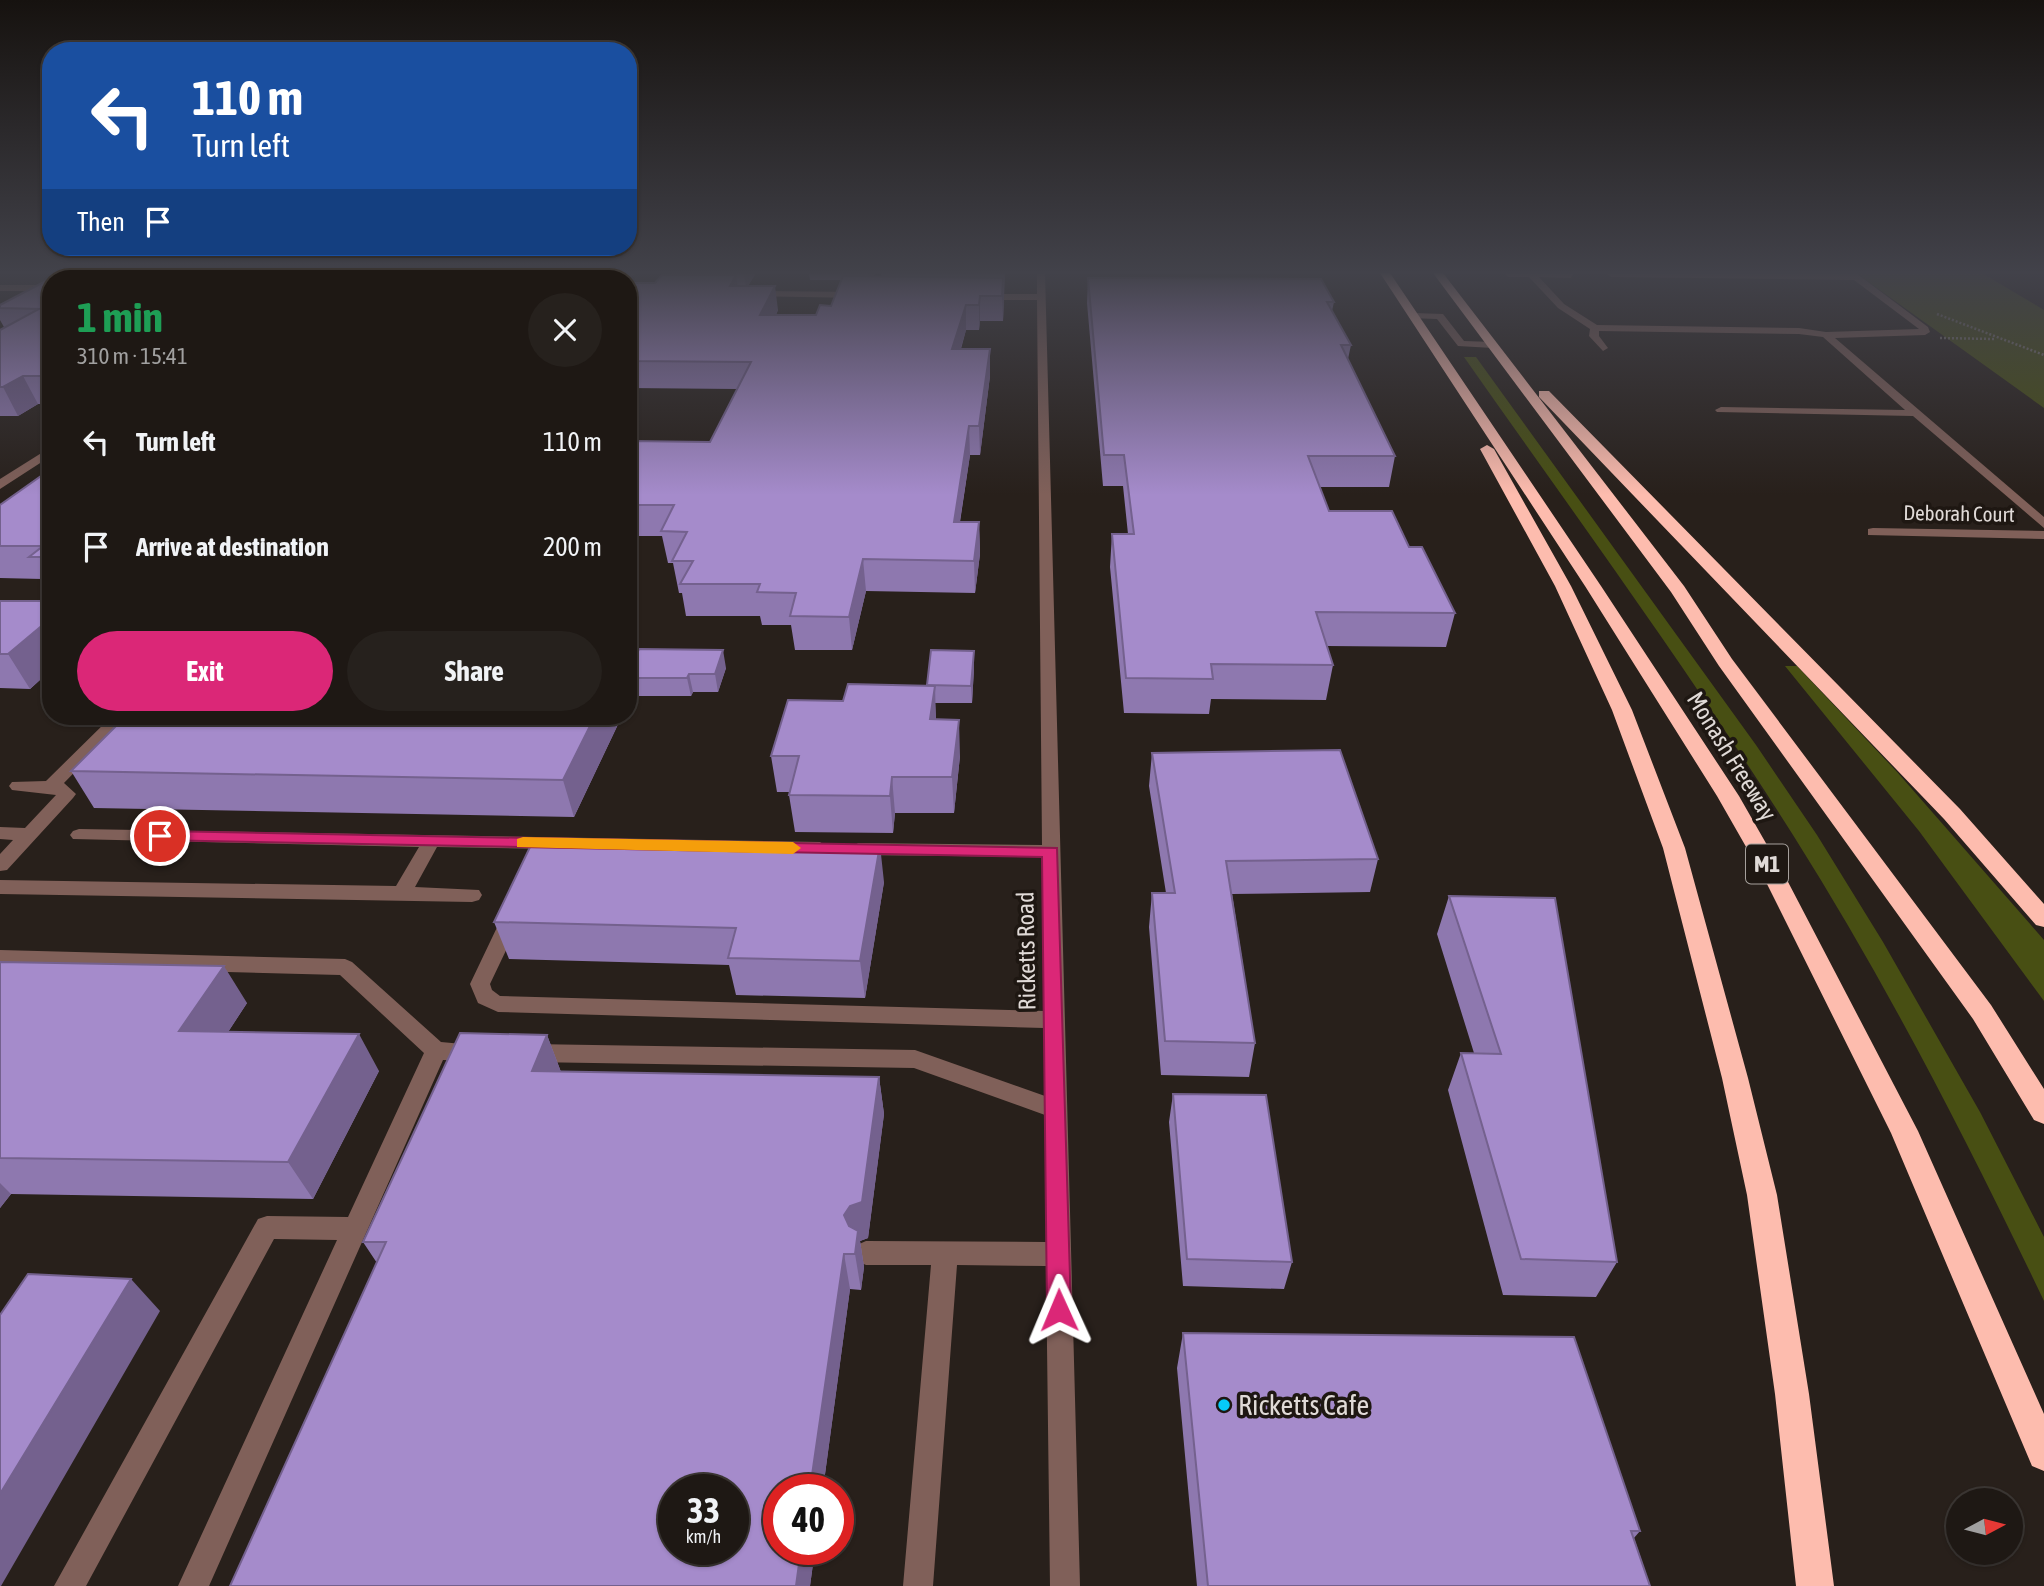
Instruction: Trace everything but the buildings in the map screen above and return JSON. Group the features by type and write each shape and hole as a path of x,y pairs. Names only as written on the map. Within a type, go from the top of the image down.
{"highway":[{"path":"1430,347 1568,597 1622,710 1674,848 1735,1077 1762,1195 1792,1394 1815,1586"},
{"name":"Monash Freeway","path":"1434,347 1728,796 1776,880 1904,1131 2044,1454"},
{"name":"Monash Freeway","path":"1495,347 1670,580 1725,662 1982,1012 2044,1112"},
{"path":"1499,347 1952,814 2044,919"}],"street":[{"name":"Ricketts Road","path":"1042,347 1065,1586"},
{"path":"1840,347 2044,524"},
{"path":"1721,410 1915,413"},
{"path":"0,485 42,456"},
{"name":"Deborah Court","path":"1873,532 2044,535"},
{"path":"50,787 112,725"},
{"path":"0,865 67,794 65,789 18,786"},
{"path":"0,833 30,834"},
{"path":"79,835 1051,852"},
{"path":"402,893 432,841"},
{"path":"0,887 472,895"},
{"path":"520,902 480,984 481,993 487,1000 498,1004 1054,1020"},
{"path":"0,958 345,967 436,1051 915,1059 1055,1108"},
{"path":"193,1586 436,1051"},
{"path":"69,1586 267,1227 355,1229"},
{"path":"866,1253 1058,1254"},
{"path":"918,1586 945,1254"}],"path":[{"path":"2022,347 2044,355"}],"green space":[{"path":"1959,347 2044,347 2044,408"},
{"path":"1464,357 1476,357 1756,745 1817,835 1883,942 1980,1112 2044,1237 2044,1301 1925,1064 1828,891 1714,714"},
{"path":"1785,666 1797,666 1898,773 2044,940 2044,1001 1919,831"}],"slow traffic":[{"path":"523,843 793,848"}],"place":[{"name":"Ricketts Cafe","path":"1224,1405"}],"route":[{"path":"160,836 1051,852 1059,1310"}]}
